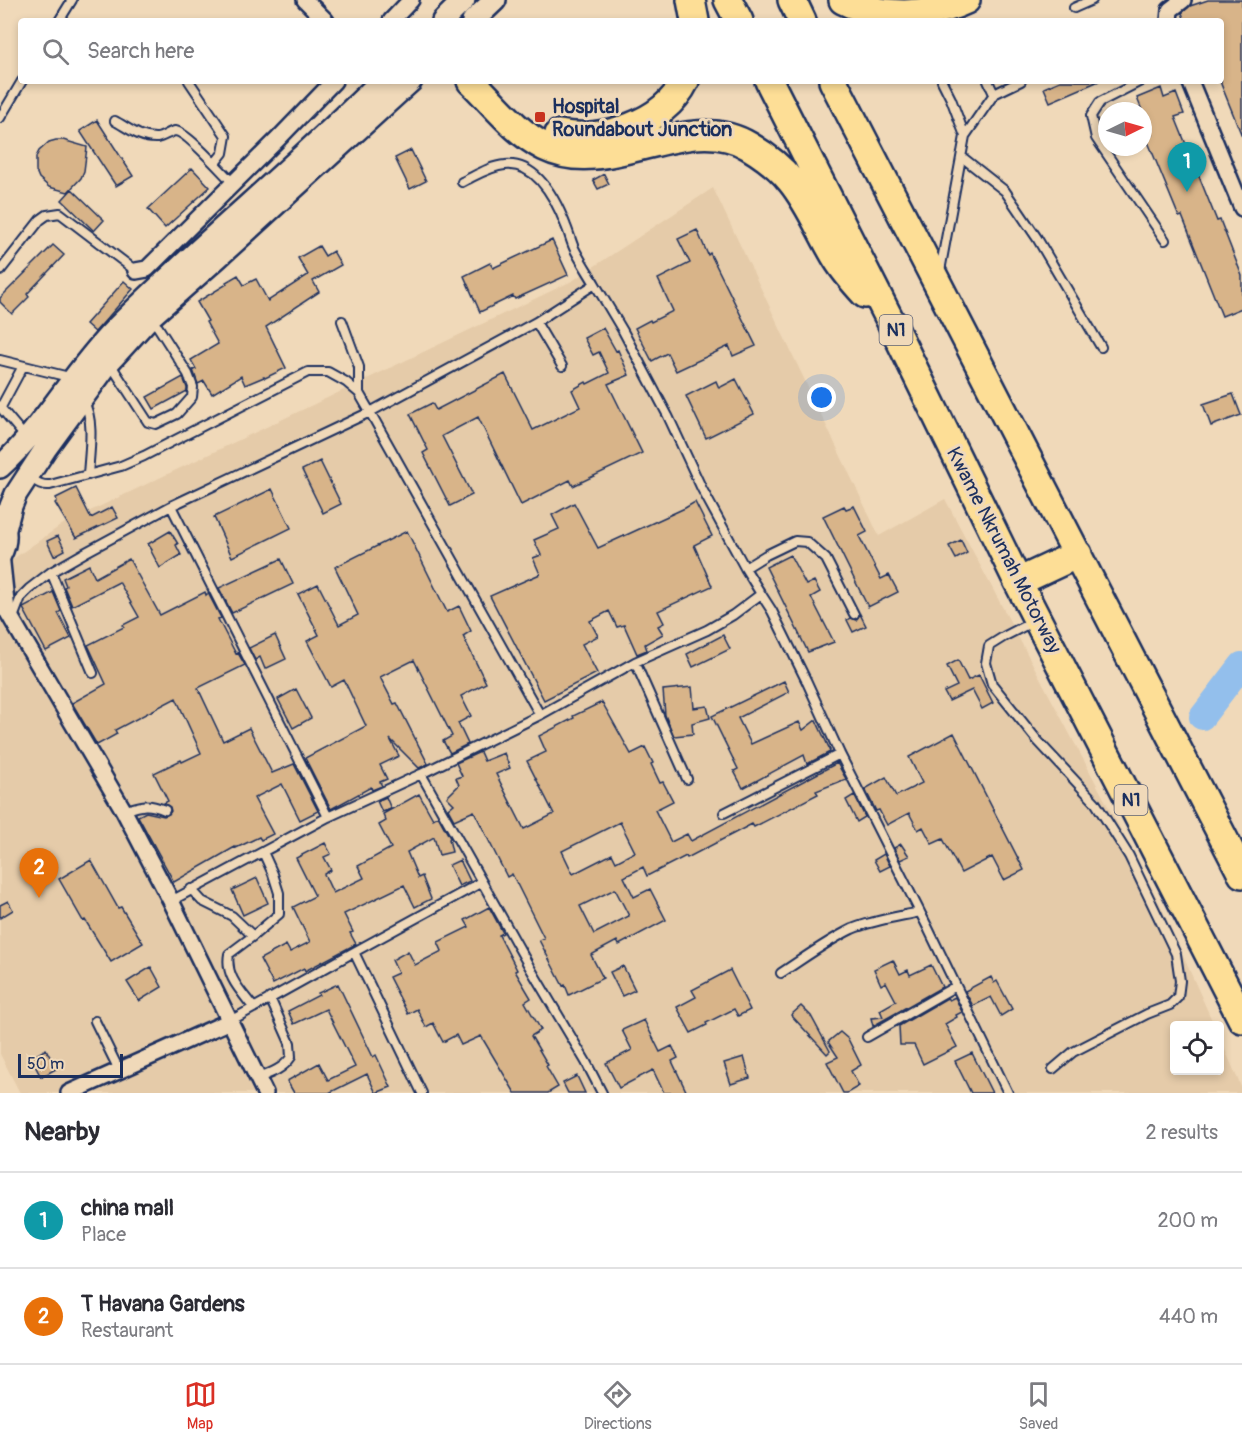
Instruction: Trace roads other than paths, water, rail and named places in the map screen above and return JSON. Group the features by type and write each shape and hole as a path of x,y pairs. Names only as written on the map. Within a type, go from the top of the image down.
{"highway":[{"path":"691,0 694,18"},
{"path":"728,0 737,18"},
{"path":"792,0 801,18"},
{"path":"863,10 894,14 938,13 966,0"},
{"path":"474,84 512,124 546,147 564,153 606,154 688,135 730,138 746,144 764,156 791,180 848,275 891,322"},
{"path":"497,84 540,125 557,134 584,136 617,132 632,127 666,105 683,84"},
{"name":"Kwame Nkrumah Motorway","path":"771,84 891,322 1018,582 1242,1018"},
{"path":"835,84 1242,874"},
{"path":"1018,582 1078,554"}],"main road":[{"path":"446,18 464,0"},
{"path":"476,18 495,0"},
{"path":"0,467 15,454 75,375 112,332 187,260 338,124 378,84"},
{"path":"0,555 6,538 3,523 27,475 109,362 149,318 408,84"}],"street":[{"path":"304,0 323,18"},
{"path":"394,18 411,0"},
{"path":"1168,10 1183,0"},
{"path":"136,271 147,269 331,84"},
{"path":"1191,84 1242,208"},
{"path":"173,243 187,260"},
{"path":"0,555 6,612 124,811 265,1093"},
{"path":"69,1093 230,1021"}],"lane":[{"path":"61,18 72,0"},
{"path":"1074,8 1092,0"},
{"path":"0,118 20,84"},
{"path":"191,84 226,136 223,153 215,164"},
{"path":"944,84 965,136"},
{"path":"989,84 994,94"},
{"path":"939,284 943,248 965,136 994,94 1015,84"},
{"path":"1134,84 1100,102 1091,116 1096,138 1165,240"},
{"path":"115,121 143,137 159,138 174,131 183,134 233,183"},
{"path":"962,157 1005,190 1037,238 1101,346"},
{"path":"462,182 497,166 508,165 520,166 528,170 547,189 565,224 573,246 623,331 668,416 702,489 745,568 772,611 840,754 1008,1093"},
{"path":"0,271 40,219 47,215 60,213 136,271"},
{"path":"6,612 29,589 51,572 86,552 171,506 370,412 536,322 595,284"},
{"path":"109,362 148,422 156,424 177,414 192,397 193,387 189,374 158,327 149,318"},
{"path":"342,321 359,367 359,393"},
{"path":"536,322 562,366"},
{"path":"0,360 65,376 75,375"},
{"path":"23,366 0,407 25,440"},
{"path":"27,475 38,484 44,485 121,466 308,372 328,372 346,382 359,393 540,715"},
{"path":"81,399 87,408 90,427 88,475"},
{"path":"171,506 328,818"},
{"path":"745,568 795,541 807,542 826,559 854,614"},
{"path":"51,572 93,673"},
{"path":"171,901 328,818 540,715 635,662 707,630 733,615 761,594"},
{"path":"1038,620 989,646 986,663 992,684 1037,740 1095,802 1129,856 1176,954 1180,981 1178,997 1170,1005 1147,1014 1072,1052 1053,1069"},
{"path":"635,662 687,778"},
{"path":"724,813 840,754"},
{"path":"421,774 602,1093"},
{"path":"124,811 143,805 165,810"},
{"path":"252,1007 230,975 227,963 229,954 279,914 279,893 263,852"},
{"path":"230,1021 482,882"},
{"path":"191,889 202,901 232,916 253,936"},
{"path":"781,973 853,929 920,912"},
{"path":"354,952 422,1093"},
{"path":"867,1037 956,986"},
{"path":"258,1078 279,1070 287,1064 291,1057 290,1043 270,998"},
{"path":"95,1020 119,1070"}],"waterway":[{"path":"1202,717 1242,665"}],"place":[{"name":"Hospital Roundabout Junction","path":"540,117"},
{"name":"china mall","path":"1187,192"},
{"name":"T Havana Gardens","path":"39,898"}]}
